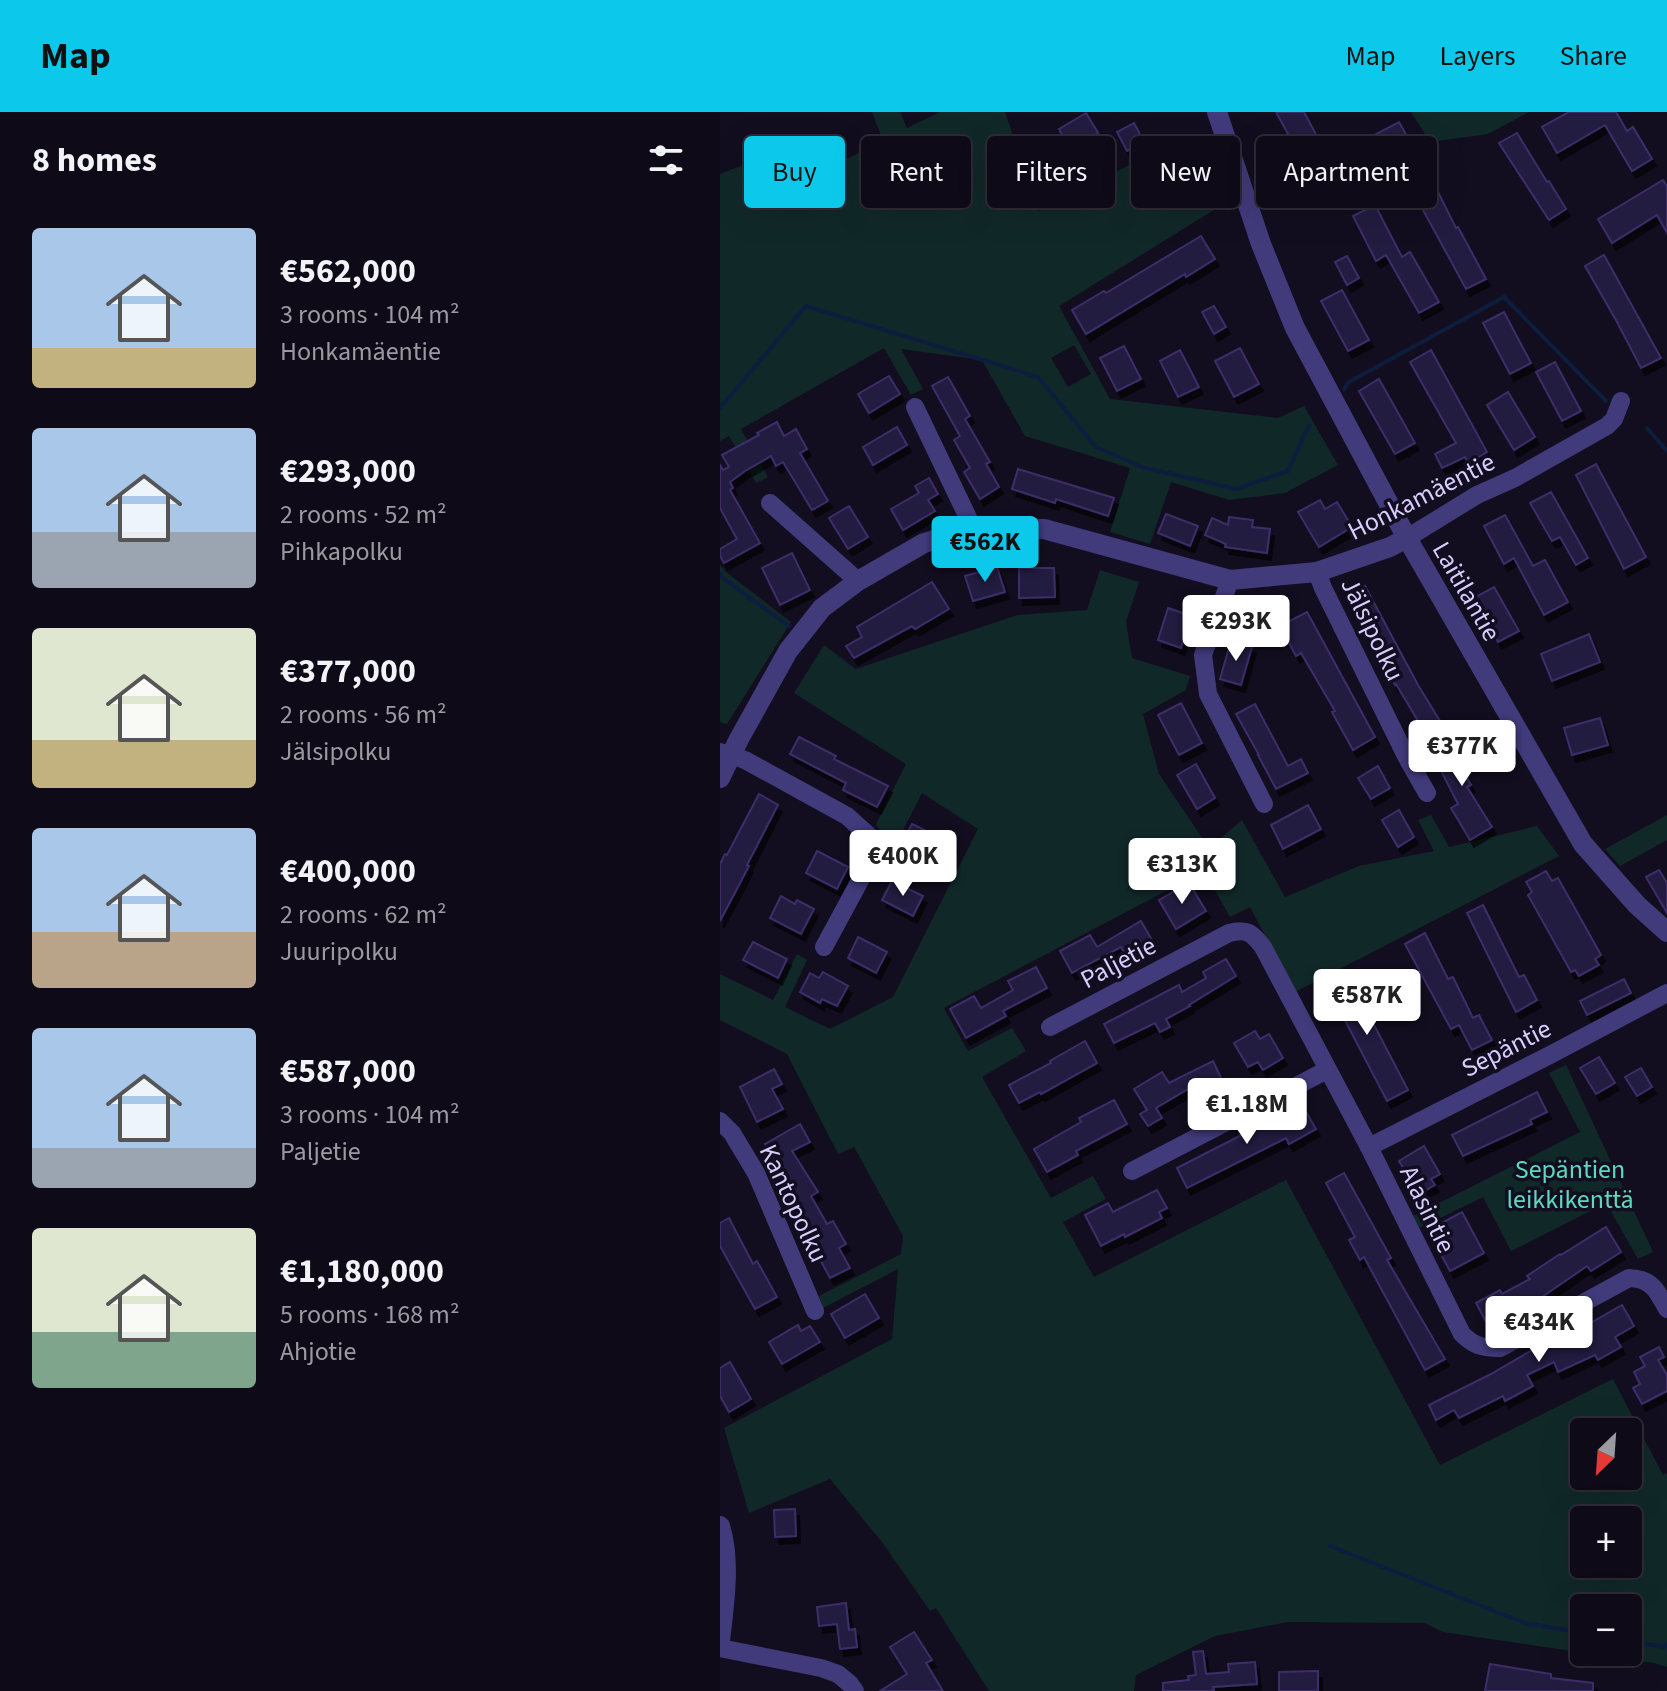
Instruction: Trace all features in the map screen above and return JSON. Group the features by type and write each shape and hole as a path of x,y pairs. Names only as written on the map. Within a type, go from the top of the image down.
{"street":[{"name":"Laitilantie","path":"1217,112 1261,244 1295,328 1407,538 1583,844 1637,905 1667,932"},
{"name":"Honkamäentie","path":"720,778 726,753 788,651 822,608 858,581 924,543 973,528 1044,529 1230,580 1317,572 1390,547 1477,495 1515,478 1607,426 1614,419 1621,401"},
{"path":"915,407 973,528"},
{"path":"770,503 858,581"},
{"name":"Jälsipolku","path":"1317,572 1427,793"},
{"path":"1230,580 1203,655 1208,694 1264,804"},
{"path":"726,753 847,816 868,835 870,862 824,947"},
{"name":"Paljetie","path":"1050,1027 1229,933 1239,930 1253,934 1263,947 1369,1147"},
{"name":"Sepäntie","path":"1369,1147 1667,993"},
{"path":"1132,1171 1327,1070"},
{"name":"Kantopolku","path":"720,1121 732,1133 756,1173 815,1311"},
{"name":"Alasintie","path":"1369,1147 1462,1334 1472,1344 1500,1348 1629,1278 1640,1278 1651,1284 1667,1309"},
{"path":"720,1526 726,1589 720,1641"},
{"path":"720,1648 821,1668 838,1674 855,1691"}],"green space":[{"path":"872,112 900,112 907,128 940,112 1005,112 1013,136 987,136 987,208 1038,208 1039,211 1045,208 1115,208 1115,172 1131,164 1131,208 1217,208 1059,306 1110,399 1278,418 1304,406 1338,465 1285,493 1229,500 1171,482 1150,544 1110,532 1130,468 1025,436 982,360 901,349 923,389 911,395 884,348 741,429 768,477 756,483 729,436 720,441 720,174 744,165 744,208 845,208 845,160 861,152 861,208 971,208 971,136 881,136","holes":["1074,345 1091,374 1068,387 1051,358"]},
{"path":"1411,112 1529,112 1488,134 1437,141 1437,136 1426,136"},
{"path":"720,565 791,622 727,724 720,722"},
{"path":"1100,570 1139,582 1126,622 1132,658 1190,676 1186,690 1143,714 1159,774 1209,848 1242,820 1285,897 1359,866 1434,851 1418,820 1431,815 1449,847 1537,826 1559,856 1295,992 1250,907 1230,917 1204,871 944,1008 968,1051 1012,1028 1026,1051 982,1077 1051,1198 1093,1176 1106,1199 1063,1222 1094,1277 1286,1180 1440,1465 1613,1379 1633,1418 1570,1418 1570,1490 1642,1490 1642,1435 1663,1475 1667,1473 1667,1667 1642,1661 1642,1594 1570,1594 1570,1651 1443,1632 1425,1623 1288,1622 1215,1636 1136,1675 1134,1691 989,1691 936,1608 930,1611 882,1542 830,1479 749,1513 724,1428 892,1339 898,1269 823,1308 819,1296 901,1254 903,1236 854,1147 838,1154 787,1054 720,1020 720,974 773,1000 797,954 807,960 785,1007 830,1029 893,997 978,829 922,793 891,854 876,824 906,764 794,693 824,645 856,669 1018,615 1087,610"},
{"path":"1667,815 1667,840 1620,866 1605,849"},
{"name":"Sepäntien leikkikenttä","path":"1566,1065 1653,1252 1638,1259 1606,1203 1511,1251 1483,1197 1420,1228 1413,1216 1580,1132 1549,1073"}],"building":[{"path":"1276,112 1304,112 1317,136 1289,136"},
{"path":"1569,112 1616,112 1627,131 1633,127 1652,159 1632,171 1605,125 1557,153 1542,127"},
{"path":"1086,113 1098,133 1093,136 1063,136 1059,129"},
{"path":"1399,122 1407,136 1373,136"},
{"path":"1134,123 1141,136 1131,136 1131,149 1127,151 1117,132"},
{"path":"1517,133 1566,209 1549,220 1499,143"},
{"path":"1663,180 1667,186 1667,233 1657,215 1612,243 1598,219"},
{"path":"1437,190 1486,279 1466,289 1422,208 1437,208"},
{"path":"1369,208 1377,208 1402,257 1410,252 1439,302 1419,313 1386,255 1376,261 1353,216"},
{"path":"1201,236 1215,259 1086,334 1072,310"},
{"path":"1604,255 1661,358 1641,368 1585,266"},
{"path":"1347,256 1359,278 1347,285 1335,262"},
{"path":"1342,290 1369,340 1348,351 1321,301"},
{"path":"1214,306 1226,327 1214,334 1202,312"},
{"path":"1504,312 1531,363 1510,374 1483,323"},
{"path":"1124,346 1141,379 1117,391 1100,358"},
{"path":"1240,348 1259,384 1234,397 1215,361"},
{"path":"1180,350 1199,387 1178,397 1160,361"},
{"path":"1431,350 1487,452 1468,463 1465,457 1442,468 1435,454 1456,443 1410,362"},
{"path":"1555,362 1581,411 1562,421 1536,372"},
{"path":"889,376 900,394 869,413 858,394"},
{"path":"948,377 970,416 965,419 990,462 986,464 999,487 980,499 964,472 970,468 954,440 960,436 932,386"},
{"path":"1379,379 1415,443 1395,454 1359,391"},
{"path":"1508,392 1535,437 1514,450 1487,405"},
{"path":"777,422 784,436 796,429 807,449 800,453 828,501 812,510 783,462 776,466 771,456 745,471 730,482 733,488 730,490 760,543 724,563 720,549 737,539 720,508 720,465 723,470 729,467 722,455"},
{"path":"897,427 907,445 873,465 863,447"},
{"path":"1596,464 1646,557 1624,569 1576,475"},
{"path":"1018,469 1114,498 1108,516 1012,489"},
{"path":"929,478 938,494 928,500 935,511 903,530 891,509 919,493 915,486"},
{"path":"1551,492 1588,558 1576,565 1560,537 1552,541 1530,503"},
{"path":"1320,500 1325,509 1337,502 1352,527 1319,547 1298,512"},
{"path":"849,506 868,537 848,549 829,518"},
{"path":"1166,514 1198,526 1190,546 1158,533"},
{"path":"1505,515 1533,566 1545,560 1568,602 1544,615 1514,558 1504,564 1484,526"},
{"path":"1229,517 1253,520 1252,527 1270,529 1267,553 1225,547 1226,544 1205,535 1212,518 1228,525"},
{"path":"792,553 810,590 780,605 762,568"},
{"path":"997,567 1005,592 973,601 965,576"},
{"path":"1019,568 1054,568 1055,597 1019,598"},
{"path":"932,582 949,609 854,658 846,646 862,637 857,627"},
{"path":"1365,586 1440,721 1424,731 1346,597"},
{"path":"1494,587 1519,631 1498,642 1474,598"},
{"path":"1168,608 1191,616 1181,648 1158,640"},
{"path":"1307,612 1375,737 1353,750 1332,712 1335,711 1301,653 1296,656 1280,626"},
{"path":"1589,634 1600,662 1552,681 1541,654"},
{"path":"1231,641 1252,647 1241,685 1220,679"},
{"path":"1181,703 1202,743 1179,755 1158,715"},
{"path":"1255,704 1288,766 1301,759 1308,773 1276,789 1236,714"},
{"path":"1600,718 1608,745 1572,755 1564,728"},
{"path":"799,737 888,786 877,807 843,790 846,783 790,754"},
{"path":"1465,738 1476,759 1461,767 1471,785 1467,787 1492,827 1470,840 1451,808 1458,804 1433,755"},
{"path":"1196,764 1215,798 1197,809 1177,775"},
{"path":"1378,766 1390,788 1371,799 1358,778"},
{"path":"759,794 778,805 720,921 720,864"},
{"path":"1308,805 1321,829 1283,849 1271,825"},
{"path":"1399,810 1414,837 1398,847 1382,820"},
{"path":"912,824 953,844 942,867 910,851 912,847 902,842"},
{"path":"817,851 848,867 837,889 806,873"},
{"path":"1659,870 1667,883 1667,913 1646,877"},
{"path":"1546,871 1552,881 1558,878 1601,955 1595,959 1599,965 1579,976 1575,970 1571,972 1528,895 1532,892 1526,882"},
{"path":"892,881 923,896 913,916 882,900"},
{"path":"1189,883 1206,911 1176,929 1159,900"},
{"path":"781,896 814,909 801,934 770,918"},
{"path":"1483,905 1519,977 1524,975 1537,1000 1516,1012 1467,913"},
{"path":"1141,921 1153,942 1127,957 1121,947 1072,973 1060,951 1090,935 1097,947"},
{"path":"1425,933 1448,979 1453,977 1473,1018 1479,1015 1492,1040 1472,1050 1459,1025 1451,1029 1405,944"},
{"path":"858,937 887,952 876,973 848,958"},
{"path":"753,942 787,959 778,978 743,960"},
{"path":"1226,959 1236,976 1166,1019 1170,1027 1160,1032 1155,1023 1114,1043 1104,1024 1179,985 1182,992 1206,978 1203,972"},
{"path":"1036,967 1047,988 1003,1011 1006,1016 966,1038 950,1009 974,996 981,1008 1013,990 1008,981"},
{"path":"823,972 848,986 837,1006 822,999 820,1003 800,992 810,973 819,978"},
{"path":"1347,973 1408,1090 1387,1101 1326,984"},
{"path":"1624,979 1631,993 1587,1015 1580,1001"},
{"path":"1255,1031 1260,1039 1269,1034 1283,1058 1263,1070 1258,1062 1248,1067 1234,1043"},
{"path":"1085,1041 1097,1063 1019,1103 1009,1085"},
{"path":"1599,1057 1615,1083 1596,1094 1580,1068"},
{"path":"1213,1061 1224,1084 1196,1099 1190,1088 1156,1108 1162,1118 1148,1126 1140,1114 1147,1110 1134,1089 1162,1072 1169,1083"},
{"path":"1641,1068 1652,1087 1637,1096 1625,1077"},
{"path":"774,1069 782,1084 772,1089 783,1109 757,1122 740,1087"},
{"path":"1537,1092 1547,1112 1530,1120 1532,1124 1463,1156 1452,1135"},
{"path":"1114,1100 1127,1124 1076,1151 1078,1155 1047,1172 1034,1149 1081,1122 1079,1118"},
{"path":"1302,1105 1316,1129 1289,1144 1286,1138 1187,1188 1177,1168 1259,1126 1261,1129"},
{"path":"800,1124 810,1142 792,1151 818,1192 811,1196 827,1224 833,1221 846,1244 839,1248 850,1268 830,1278 782,1187 788,1184 765,1144"},
{"path":"1424,1146 1440,1174 1431,1179 1435,1185 1419,1194 1399,1161"},
{"path":"1344,1173 1391,1258 1387,1260 1445,1359 1425,1370 1364,1257 1360,1260 1349,1240 1355,1237 1326,1183"},
{"path":"1157,1190 1167,1208 1159,1212 1162,1218 1101,1246 1085,1215 1108,1203 1113,1212"},
{"path":"1462,1212 1484,1253 1450,1271 1434,1242 1442,1237 1436,1226"},
{"path":"729,1218 753,1264 757,1261 777,1297 755,1309 720,1246 720,1223"},
{"path":"1606,1227 1621,1252 1591,1271 1587,1266 1542,1297 1486,1322 1476,1303 1530,1279 1527,1276"},
{"path":"865,1294 879,1318 845,1338 831,1314"},
{"path":"1622,1305 1634,1326 1615,1337 1621,1347 1598,1360 1595,1355 1558,1372 1554,1362 1527,1375 1533,1386 1505,1401 1503,1396 1459,1418 1454,1410 1436,1420 1429,1405"},
{"path":"798,1325 801,1331 810,1326 820,1342 782,1364 769,1342"},
{"path":"1659,1347 1664,1357 1658,1360 1667,1375 1667,1391 1642,1404 1633,1388 1640,1384 1634,1372 1645,1366 1640,1357"},
{"path":"730,1362 751,1399 729,1412 720,1396 720,1368"},
{"path":"795,1509 796,1536 775,1537 774,1510"},
{"path":"846,1603 849,1630 855,1629 857,1647 840,1649 837,1624 819,1626 817,1607"},
{"path":"914,1632 932,1660 926,1663 943,1691 880,1691 907,1674 890,1647"},
{"path":"1203,1651 1206,1674 1229,1672 1228,1664 1255,1662 1257,1684 1213,1687 1214,1691 1163,1691 1163,1683 1189,1680 1188,1676 1196,1675 1193,1652"},
{"path":"1490,1664 1551,1674 1551,1678 1593,1683 1593,1691 1485,1691"},
{"path":"1318,1671 1318,1691 1279,1691 1279,1672"}],"waterway":[{"path":"1344,389 1349,382 1504,297 1606,401"},
{"path":"720,408 806,306 1038,377 1096,447 1142,467 1236,489 1288,471 1310,425"},
{"path":"1647,428 1667,451"},
{"path":"720,574 789,626"},
{"path":"1330,1546 1525,1623 1570,1631"},
{"path":"1642,1643 1665,1647 1667,1644"}]}
